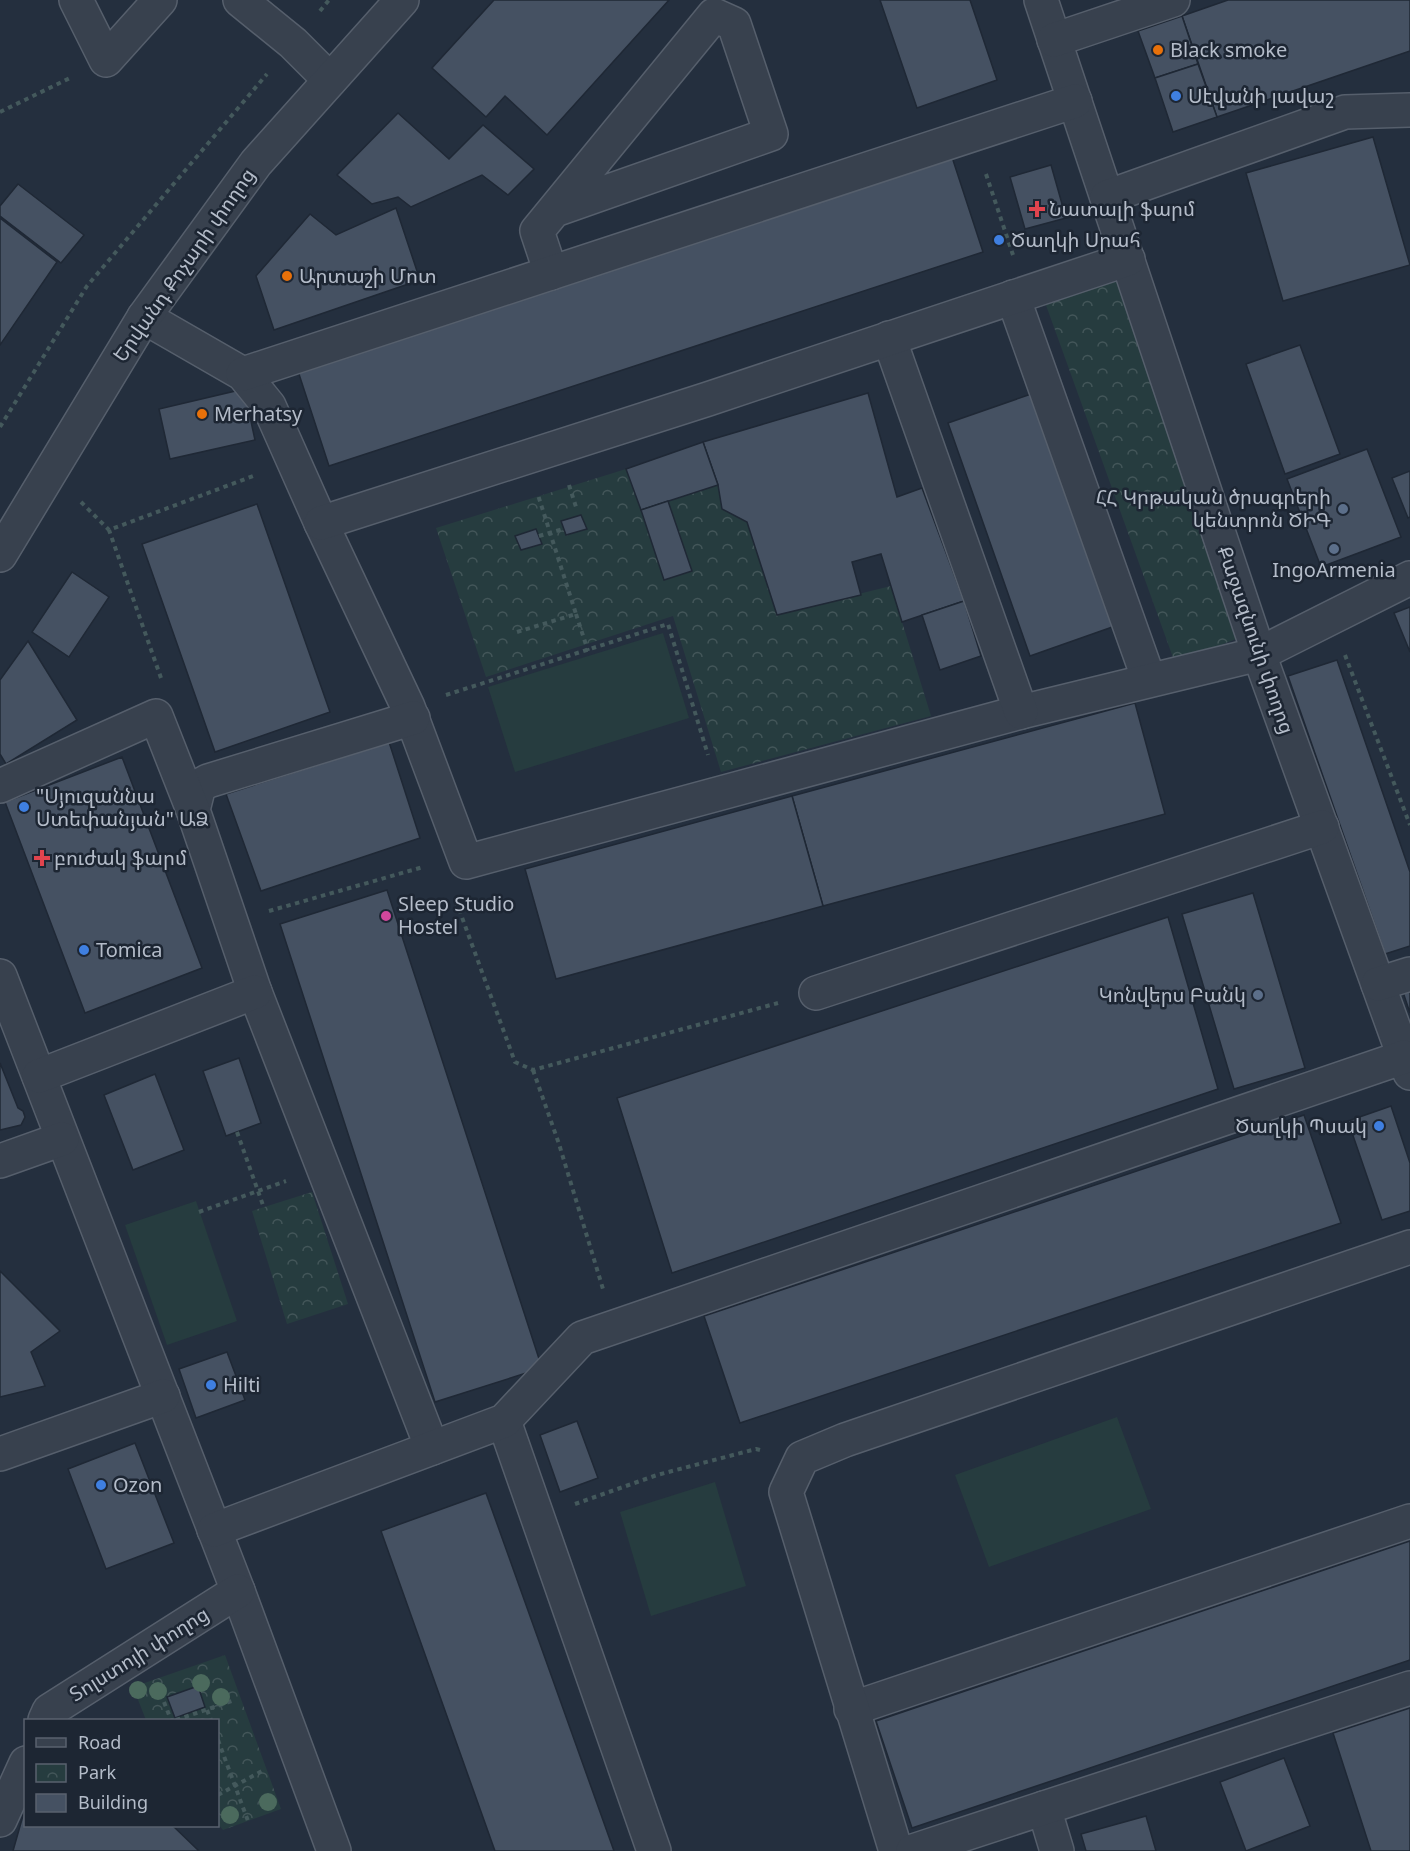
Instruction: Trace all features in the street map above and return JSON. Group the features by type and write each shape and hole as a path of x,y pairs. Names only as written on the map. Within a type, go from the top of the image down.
{"street":[{"path":"76,0 106,60 160,0"},
{"path":"240,0 293,43 324,74"},
{"name":"Երվանդ Քոչարի փողոց","path":"0,555 144,317 256,163 380,0"},
{"name":"Երվանդ Քոչարի փողոց","path":"0,522 127,309 241,153 402,0"},
{"name":"Քաջազնունի փողոց","path":"1041,0 1259,654 1407,1065"},
{"path":"1054,40 1173,0"},
{"path":"551,273 537,231 714,15 734,24 771,134 555,210"},
{"path":"243,374 1075,101"},
{"path":"1107,197 1346,112 1410,110"},
{"path":"321,523 708,399 1128,259"},
{"path":"1019,295 1149,680"},
{"path":"144,317 243,374 269,406 321,523 411,713 454,862 720,794 1021,712 1259,654 1410,578"},
{"path":"889,338 1021,712"},
{"path":"193,810 200,786 208,781 411,713"},
{"path":"0,786 156,716 193,810 255,992 432,1448"},
{"path":"816,993 1322,828"},
{"path":"1377,984 1410,974"},
{"path":"0,976 238,1592 334,1851"},
{"path":"39,1076 255,992"},
{"path":"214,1530 504,1421 582,1338 1407,1065"},
{"path":"0,1161 62,1139"},
{"path":"896,1851 786,1492 802,1458 845,1440 1410,1247"},
{"path":"0,1454 163,1396"},
{"path":"504,1421 654,1851"},
{"path":"851,1709 1410,1521"},
{"name":"Տոլստոյի փողոց","path":"45,1719 49,1711 238,1592"},
{"path":"913,1851 1410,1688"},
{"path":"0,1820 24,1767"},
{"path":"1044,1808 1057,1851"}],"path":[{"path":"0,427 87,286 329,0"},
{"path":"0,112 106,60"},
{"path":"973,135 1019,295"},
{"path":"526,458 588,651"},
{"path":"109,530 264,472"},
{"path":"81,502 109,530 164,686"},
{"path":"538,536 563,529"},
{"path":"517,632 576,614"},
{"path":"1331,618 1410,825"},
{"path":"411,713 668,624 720,794"},
{"path":"231,922 454,862 515,1062 533,1070 816,993"},
{"path":"533,1070 559,1144 615,1326"},
{"path":"237,1132 264,1208"},
{"path":"200,1212 324,1169"},
{"path":"538,1518 657,1475 756,1449 802,1458"},
{"path":"179,1719 273,1686"},
{"path":"164,1702 171,1719"},
{"path":"207,1710 210,1719"},
{"path":"219,1743 248,1821"},
{"path":"219,1794 266,1769"}],"green space":[{"path":"1116,269 1236,639 1175,663 1042,294"},
{"path":"626,469 641,510 718,485 722,509 747,522 777,614 891,586 931,716 721,772 673,616 486,677 436,528"},
{"path":"663,633 689,718 515,772 488,687"},
{"path":"312,1192 348,1304 287,1324 252,1211"},
{"path":"196,1201 237,1321 167,1345 125,1225"},
{"path":"1117,1417 1151,1509 989,1567 955,1475"},
{"path":"715,1482 746,1586 651,1616 620,1512"},
{"path":"225,1655 281,1809 223,1830 219,1825 219,1719 146,1719 133,1687"}],"building":[{"path":"494,0 669,0 547,135 505,96 486,117 432,68"},
{"path":"880,0 970,0 997,80 917,108"},
{"path":"1228,0 1410,0 1410,51 1217,117 1182,16"},
{"path":"1182,16 1198,64 1155,78 1138,31"},
{"path":"1198,64 1217,117 1173,132 1155,78"},
{"path":"398,113 449,159 483,125 534,169 508,195 482,175 411,207 398,197 372,204 337,175"},
{"path":"1373,137 1410,265 1283,301 1246,173"},
{"path":"951,154 983,252 329,466 297,368"},
{"path":"1051,165 1066,218 1025,229 1010,177"},
{"path":"18,184 84,235 61,263 0,216 0,206"},
{"path":"396,208 420,280 274,330 256,276 310,214 336,235"},
{"path":"0,218 57,262 0,345"},
{"path":"1300,345 1340,454 1285,474 1246,364"},
{"path":"244,389 255,440 170,459 159,409"},
{"path":"1037,392 1118,625 1030,656 948,423"},
{"path":"868,393 897,497 922,488 964,601 902,622 881,554 852,562 861,595 777,615 747,522 722,509 718,485 703,442"},
{"path":"703,442 718,485 641,510 626,469"},
{"path":"1367,449 1401,537 1321,567 1287,479"},
{"path":"1410,471 1410,517 1408,518 1392,478"},
{"path":"668,501 692,571 664,580 641,510"},
{"path":"257,504 330,712 215,752 142,544"},
{"path":"581,515 587,529 566,535 561,521"},
{"path":"536,529 542,544 521,550 515,536"},
{"path":"72,572 109,597 69,657 32,632"},
{"path":"964,601 981,656 940,670 922,615"},
{"path":"1410,607 1410,652 1394,613"},
{"path":"28,641 77,720 6,764 0,754 0,680"},
{"path":"1337,660 1410,872 1410,946 1385,954 1288,676"},
{"path":"1135,703 1165,814 823,906 792,796"},
{"path":"389,742 420,838 261,891 226,794"},
{"path":"122,757 202,968 85,1013 5,802"},
{"path":"792,796 823,906 556,979 525,869"},
{"path":"387,890 542,1368 435,1402 280,924"},
{"path":"1253,893 1305,1068 1234,1089 1182,914"},
{"path":"1168,917 1218,1089 672,1273 617,1098"},
{"path":"1410,990 1410,1013 1403,992"},
{"path":"239,1058 261,1123 226,1136 203,1071"},
{"path":"0,1063 18,1108 23,1111 25,1117 21,1125 0,1130"},
{"path":"155,1074 184,1150 133,1170 104,1095"},
{"path":"1391,1106 1410,1163 1410,1211 1382,1220 1348,1121"},
{"path":"1304,1115 1341,1223 740,1423 704,1316"},
{"path":"0,1271 60,1331 31,1352 45,1386 0,1397"},
{"name":"Hilti","path":"227,1352 245,1400 196,1418 179,1369"},
{"path":"577,1421 598,1478 560,1492 540,1435"},
{"path":"135,1443 174,1543 106,1569 68,1469"},
{"path":"486,1493 614,1851 495,1851 381,1531"},
{"path":"1410,1541 1410,1660 912,1828 876,1721"},
{"path":"198,1686 205,1707 175,1718 167,1697"},
{"path":"1410,1708 1410,1851 1371,1851 1333,1733"},
{"path":"1284,1758 1310,1826 1246,1851 1220,1782"},
{"path":"24,1812 24,1827 174,1827 199,1851 13,1851"},
{"path":"1146,1816 1156,1851 1086,1851 1081,1834"}],"place":[{"name":"Black smoke","path":"1158,50"},
{"name":"Սէվանի լավաշ","path":"1176,96"},
{"name":"Նատալի ֆարմ","path":"1037,209"},
{"name":"Ծաղկի Սրահ","path":"999,240"},
{"name":"Արտաշի Մոտ","path":"287,276"},
{"name":"Merhatsy","path":"202,414"},
{"name":"ՀՀ Կրթական ծրագրերի կենտրոն ԾԻԳ","path":"1343,509"},
{"name":"IngoArmenia","path":"1334,549"},
{"name":"\"Սյուզաննա Ստեփանյան\" ԱՁ","path":"24,807"},
{"name":"բուժակ ֆարմ","path":"42,858"},
{"name":"Sleep Studio Hostel","path":"386,916"},
{"name":"Tomica","path":"84,950"},
{"name":"Կոնվերս Բանկ","path":"1258,995"},
{"name":"Ծաղկի Պսակ","path":"1379,1126"},
{"name":"Hilti","path":"211,1385"},
{"name":"Ozon","path":"101,1485"}]}
